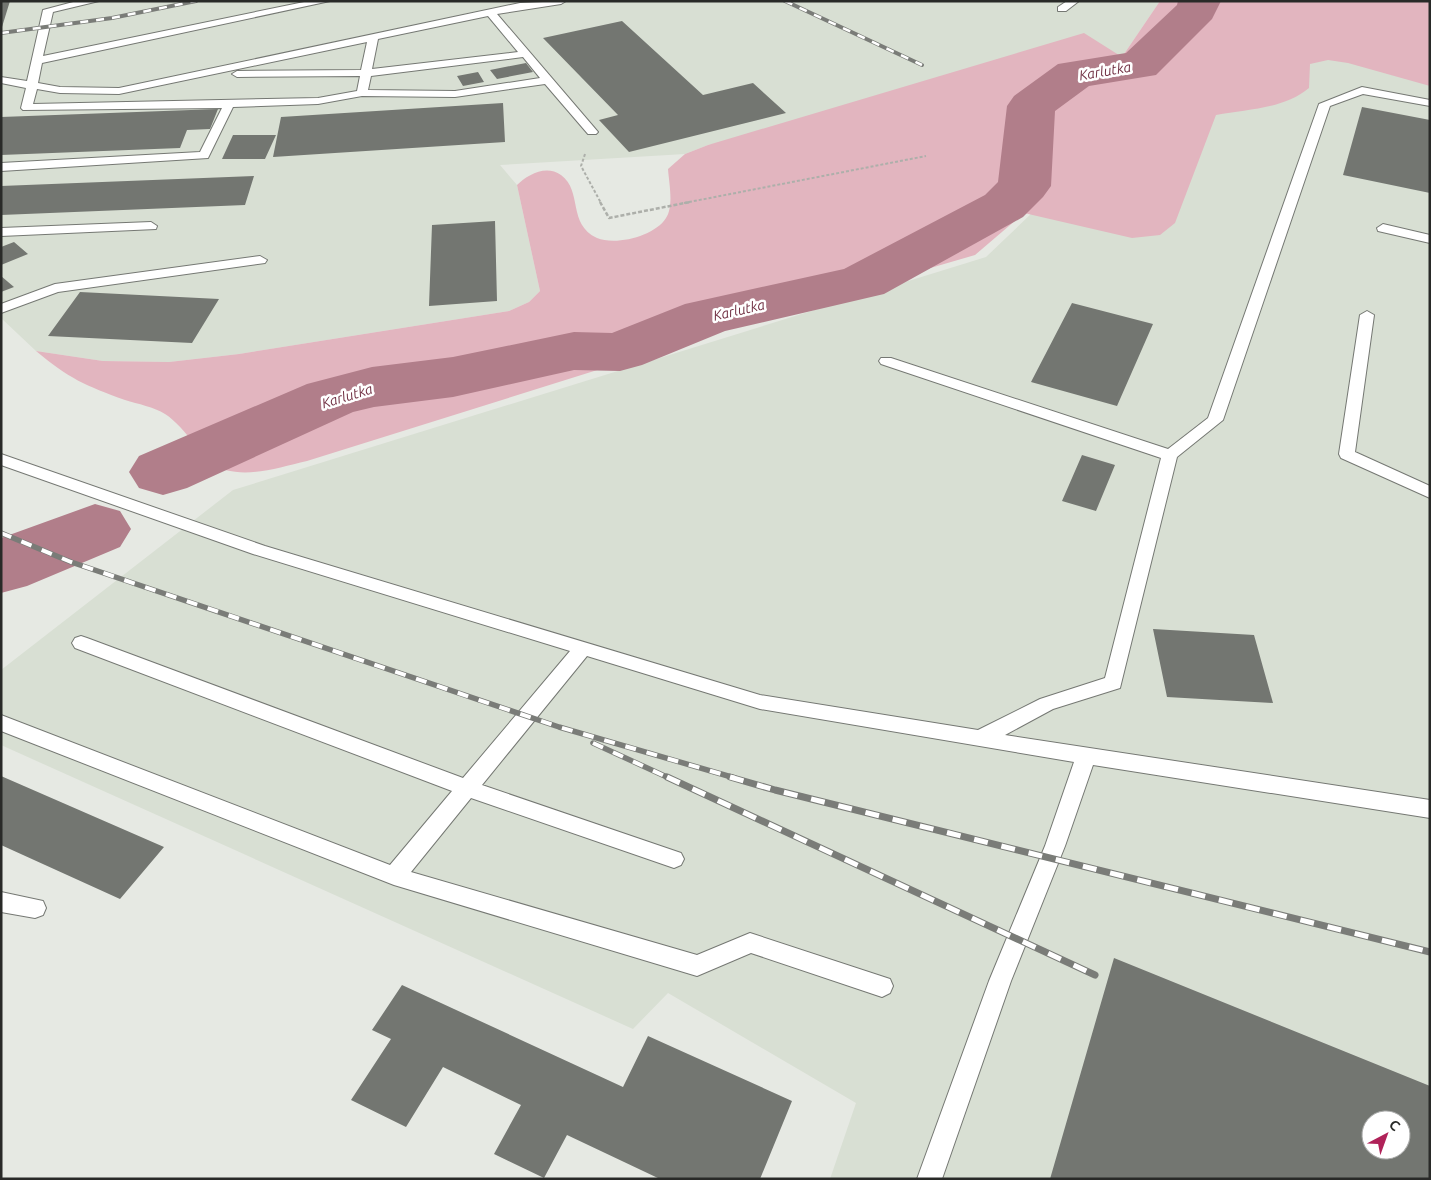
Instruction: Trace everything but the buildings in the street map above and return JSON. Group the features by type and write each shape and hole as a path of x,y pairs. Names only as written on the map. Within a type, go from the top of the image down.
{"lane":[{"path":"94,1 48,10 30,85 27,108 318,101 362,93 454,94 547,80"},
{"path":"36,61 325,1"},
{"path":"1,80 60,90 119,91 537,2 561,1"},
{"path":"1062,9 1074,1"},
{"path":"490,12 592,132"},
{"path":"362,93 372,37"},
{"path":"199,74 366,73 414,69 526,54"},
{"path":"979,739 1047,704 1113,684 1170,455 1215,420 1325,104 1362,90 1430,103"},
{"path":"1,167 204,155 229,104"},
{"path":"1,232 150,226"},
{"path":"1382,228 1430,239"},
{"path":"1,309 55,288 260,260"},
{"path":"1367,314 1347,454 1430,493"},
{"path":"886,361 1170,455"},
{"path":"1,459 259,550 760,702 979,739 1430,809"},
{"path":"81,643 467,788 674,859"},
{"path":"394,876 583,648"},
{"path":"1,723 394,876 697,966 750,943 882,986"},
{"path":"929,1179 1000,981 1055,846 1086,756"},
{"path":"1,902 35,908"}],"path":[{"path":"592,132 581,166 609,218 926,156"}],"shaded area":[{"path":"1,1 1160,1 1122,57 708,145 685,154 500,165 517,185 540,291 529,302 509,311 239,354 169,362 103,361 36,351 1,318"},
{"path":"1160,1 1430,1 1430,86 1348,63 1328,60 1310,64 1309,88 1299,95 1265,107 1216,115 1175,223 1160,235 1132,238 1024,213 975,255 824,299 307,461 256,472 235,472 218,467 165,414 88,385 68,375 36,351 103,361 169,362 239,354 509,311 529,302 540,291 517,185 537,172 555,172 568,182 572,190 578,216 588,232 597,238 605,240 614,241 634,238 653,230 666,218 670,207 668,169 685,154 708,145 1084,33 1122,57"},
{"path":"1227,1 1430,1 1430,1179 830,1179 856,1103 668,993 633,1029 1,745 1,670 233,490 986,257 1214,39"}],"waterway":[{"name":"Karlutka","path":"163,472 330,398 372,387 453,377 574,351 620,352 706,317 863,282 1004,206 1024,186 1031,106 1075,74 1140,65 1197,10 1200,1"},
{"name":"Karlutka","path":"1,567 95,529"}],"railway":[{"path":"1,33 112,18 196,1"},
{"path":"785,1 922,65"},
{"path":"1,533 71,562 559,727 735,778"},
{"path":"593,743 669,778"},
{"path":"667,777 1095,975"},
{"path":"730,777 775,790 1430,952"}]}
